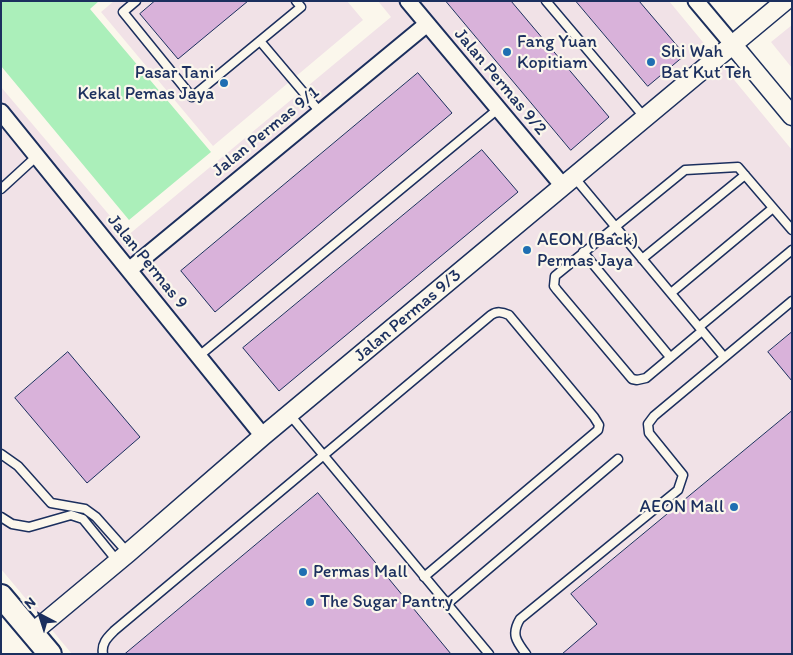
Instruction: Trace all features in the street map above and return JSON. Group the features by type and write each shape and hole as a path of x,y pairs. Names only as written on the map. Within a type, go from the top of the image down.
{"main road":[{"path":"1,596 50,654"}],"street":[{"name":"Jalan Permas 9/2","path":"408,1 498,109 569,181"},
{"path":"696,1 792,116"},
{"name":"Jalan Permas 9/3","path":"32,632 123,558 263,436 785,1"},
{"name":"Jalan Permas 9/1","path":"129,270 427,24"},
{"name":"Jalan Permas 9","path":"1,112 263,436"}],"lane":[{"path":"136,1 123,12 192,97 301,7 296,1"},
{"path":"546,1 645,118"},
{"path":"260,41 320,112"},
{"path":"198,356 498,109"},
{"path":"1,189 37,156"},
{"path":"792,230 738,167 685,170 555,276 554,286 632,379 637,380 646,378 792,250"},
{"path":"642,259 745,175"},
{"path":"569,181 614,226 724,357"},
{"path":"671,293 773,208"},
{"path":"584,252 670,357"},
{"path":"526,654 515,639 514,629 520,619 678,490 683,475 649,433 648,424 654,416 792,301"},
{"path":"103,654 102,648 106,639 115,630 322,454 496,312 509,315 597,421 598,430 424,577"},
{"path":"290,415 489,654"},
{"path":"1,454 18,466 51,502 85,509 96,516 123,558"},
{"path":"447,604 618,459"},
{"path":"1,517 12,524 29,527 71,515 83,519 123,558"}],"shaded area":[{"name":"Pasar Tani Kekal Pemas Jaya","path":"114,1 347,1 363,20 213,146 101,12"},
{"path":"378,1 669,1 792,150 792,654 72,654 1,569 1,87 127,236 391,17"},
{"path":"792,25 792,68 771,42"}],"green space":[{"path":"1,1 99,1 90,9 211,152 129,220 1,66"}],"building":[{"path":"155,1 248,1 178,59 140,14"},
{"path":"446,1 511,1 609,117 571,150"},
{"path":"576,1 639,1 685,55 648,86"},
{"path":"418,73 452,113 215,312 181,271"},
{"path":"482,150 518,192 279,391 243,348"},
{"path":"792,332 792,381 768,352"},
{"path":"68,352 140,437 87,483 15,398"},
{"name":"AEON Mall","path":"792,411 792,654 562,654 597,624 571,594"},
{"name":"Permas Mall","path":"318,493 451,654 125,654"}],"place":[{"name":"Fang Yuan Kopitiam","path":"507,52"},
{"name":"Shi Wah Bat Kut Teh","path":"651,62"},
{"name":"Pasar Tani Kekal Pemas Jaya","path":"224,83"},
{"name":"AEON (Back) Permas Jaya","path":"527,250"},
{"name":"AEON Mall","path":"734,507"},
{"name":"Permas Mall","path":"303,572"},
{"name":"The Sugar Pantry","path":"310,602"}]}
